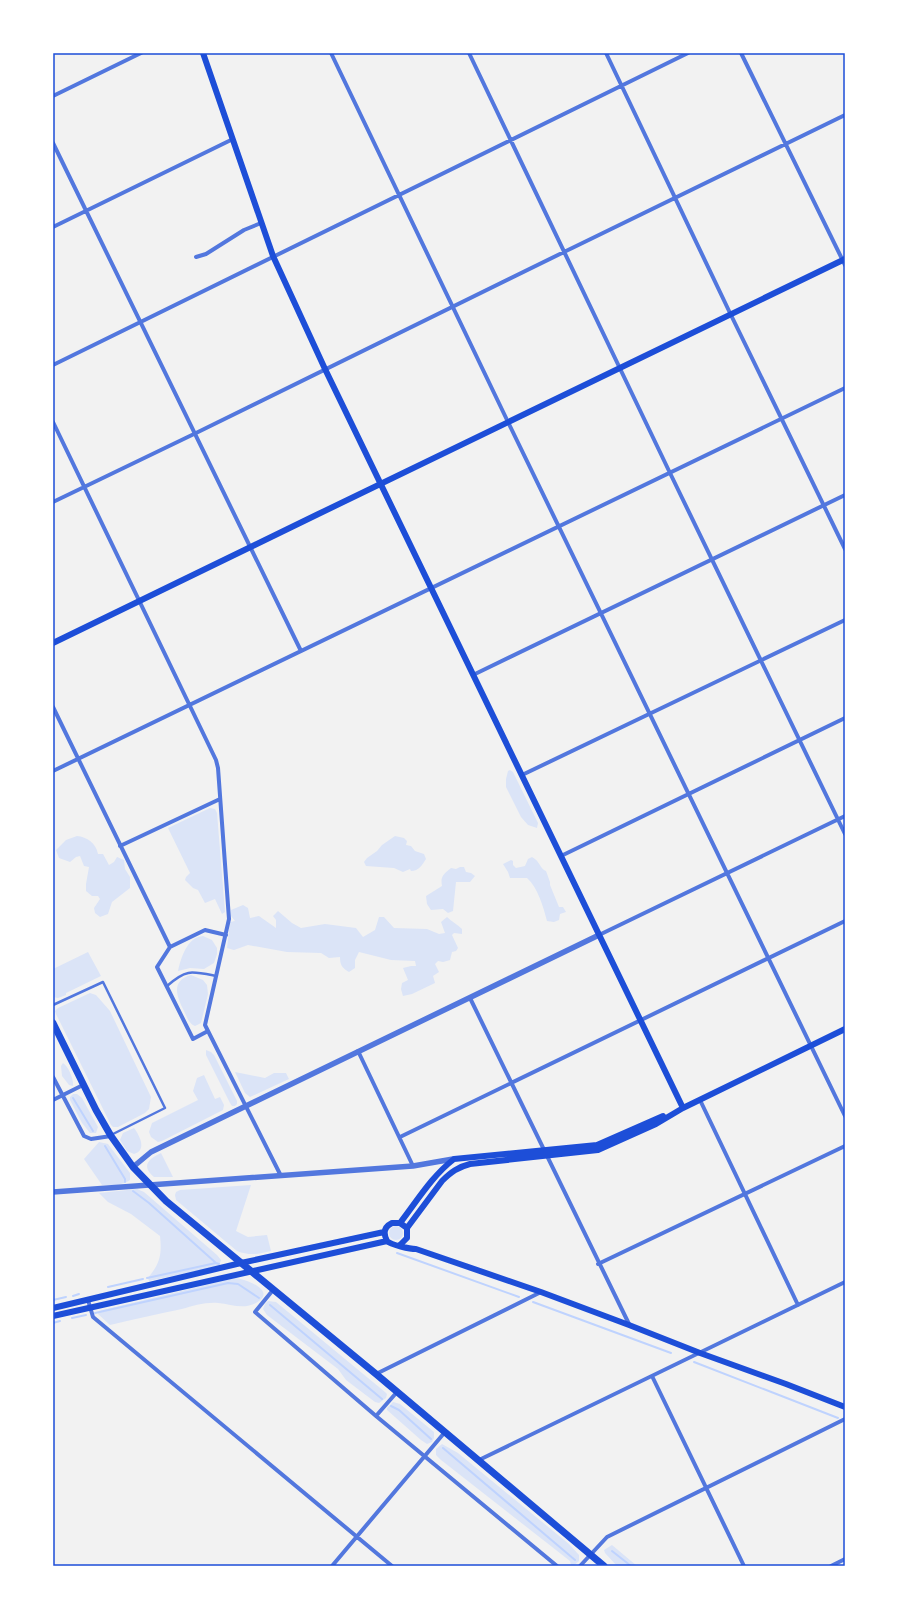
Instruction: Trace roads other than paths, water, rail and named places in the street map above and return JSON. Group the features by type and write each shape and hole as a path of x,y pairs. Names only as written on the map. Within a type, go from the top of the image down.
{"main road":[{"path":"202,53 273,256 325,369 683,1108"},
{"path":"53,643 730,313 844,261"},
{"path":"53,1023 83,1085 111,1136 133,1167 166,1201 376,1374 604,1566"},
{"path":"416,1249 407,1238 407,1228 449,1174 455,1169 470,1164 597,1145 683,1108 845,1030"},
{"path":"53,1308 241,1263 384,1232 392,1223 400,1222 435,1176 442,1168 454,1159 544,1153"},
{"path":"400,1222 407,1228"},
{"path":"384,1232 387,1241 393,1245 416,1249 541,1292 629,1325 700,1354 786,1384 845,1407"},
{"path":"400,1245 407,1238"},
{"path":"53,1316 387,1241"}],"street":[{"path":"53,96 140,53"},
{"path":"332,53 508,422 845,1116"},
{"path":"469,53 845,834"},
{"path":"606,53 675,199 845,549"},
{"path":"53,365 688,53"},
{"path":"742,53 844,261"},
{"path":"53,502 845,115"},
{"path":"53,227 233,139"},
{"path":"53,143 301,651"},
{"path":"196,257 206,254 244,230 261,223"},
{"path":"53,771 845,388"},
{"path":"53,422 216,760 229,919 205,1025 281,1176"},
{"path":"473,675 845,495"},
{"path":"522,775 845,620"},
{"path":"53,707 170,948"},
{"path":"561,856 845,718"},
{"path":"120,846 220,799"},
{"path":"133,1167 151,1152 845,816"},
{"path":"400,1137 845,921"},
{"path":"208,1031 193,1039 157,968 170,948 205,930 226,935"},
{"path":"470,998 544,1153 629,1325"},
{"path":"358,1051 413,1166"},
{"path":"53,1077 84,1136 91,1139 111,1136"},
{"path":"53,1100 83,1085"},
{"path":"700,1100 746,1193 798,1305"},
{"path":"598,1264 845,1146"},
{"path":"53,1192 413,1166 454,1159"},
{"path":"479,1460 700,1354 845,1282"},
{"path":"273,1290 255,1312 376,1416 557,1566"},
{"path":"376,1374 541,1292"},
{"path":"88,1300 93,1317 392,1566"},
{"path":"652,1376 744,1566"},
{"path":"376,1416 397,1392"},
{"path":"580,1566 606,1537 845,1419"},
{"path":"332,1566 445,1432"},
{"path":"831,1566 845,1559"}],"lane":[{"path":"167,986 175,979 188,972 216,976"},
{"path":"53,1005 103,982 165,1108 111,1136"}],"waterway":[{"path":"73,1098 93,1131"},
{"path":"105,1146 125,1179 125,1182"},
{"path":"133,1191 149,1203 216,1263 219,1264"},
{"path":"397,1253 519,1297"},
{"path":"147,1278 216,1263"},
{"path":"108,1287 143,1279"},
{"path":"95,1313 228,1283 238,1284 259,1298"},
{"path":"73,1296 79,1294"},
{"path":"53,1300 66,1297"},
{"path":"533,1302 671,1353"},
{"path":"270,1305 382,1399"},
{"path":"72,1318 86,1315"},
{"path":"53,1323 60,1321"},
{"path":"694,1362 838,1418"},
{"path":"391,1406 399,1410 431,1439"},
{"path":"443,1448 575,1560"},
{"path":"612,1551 631,1566"}]}
